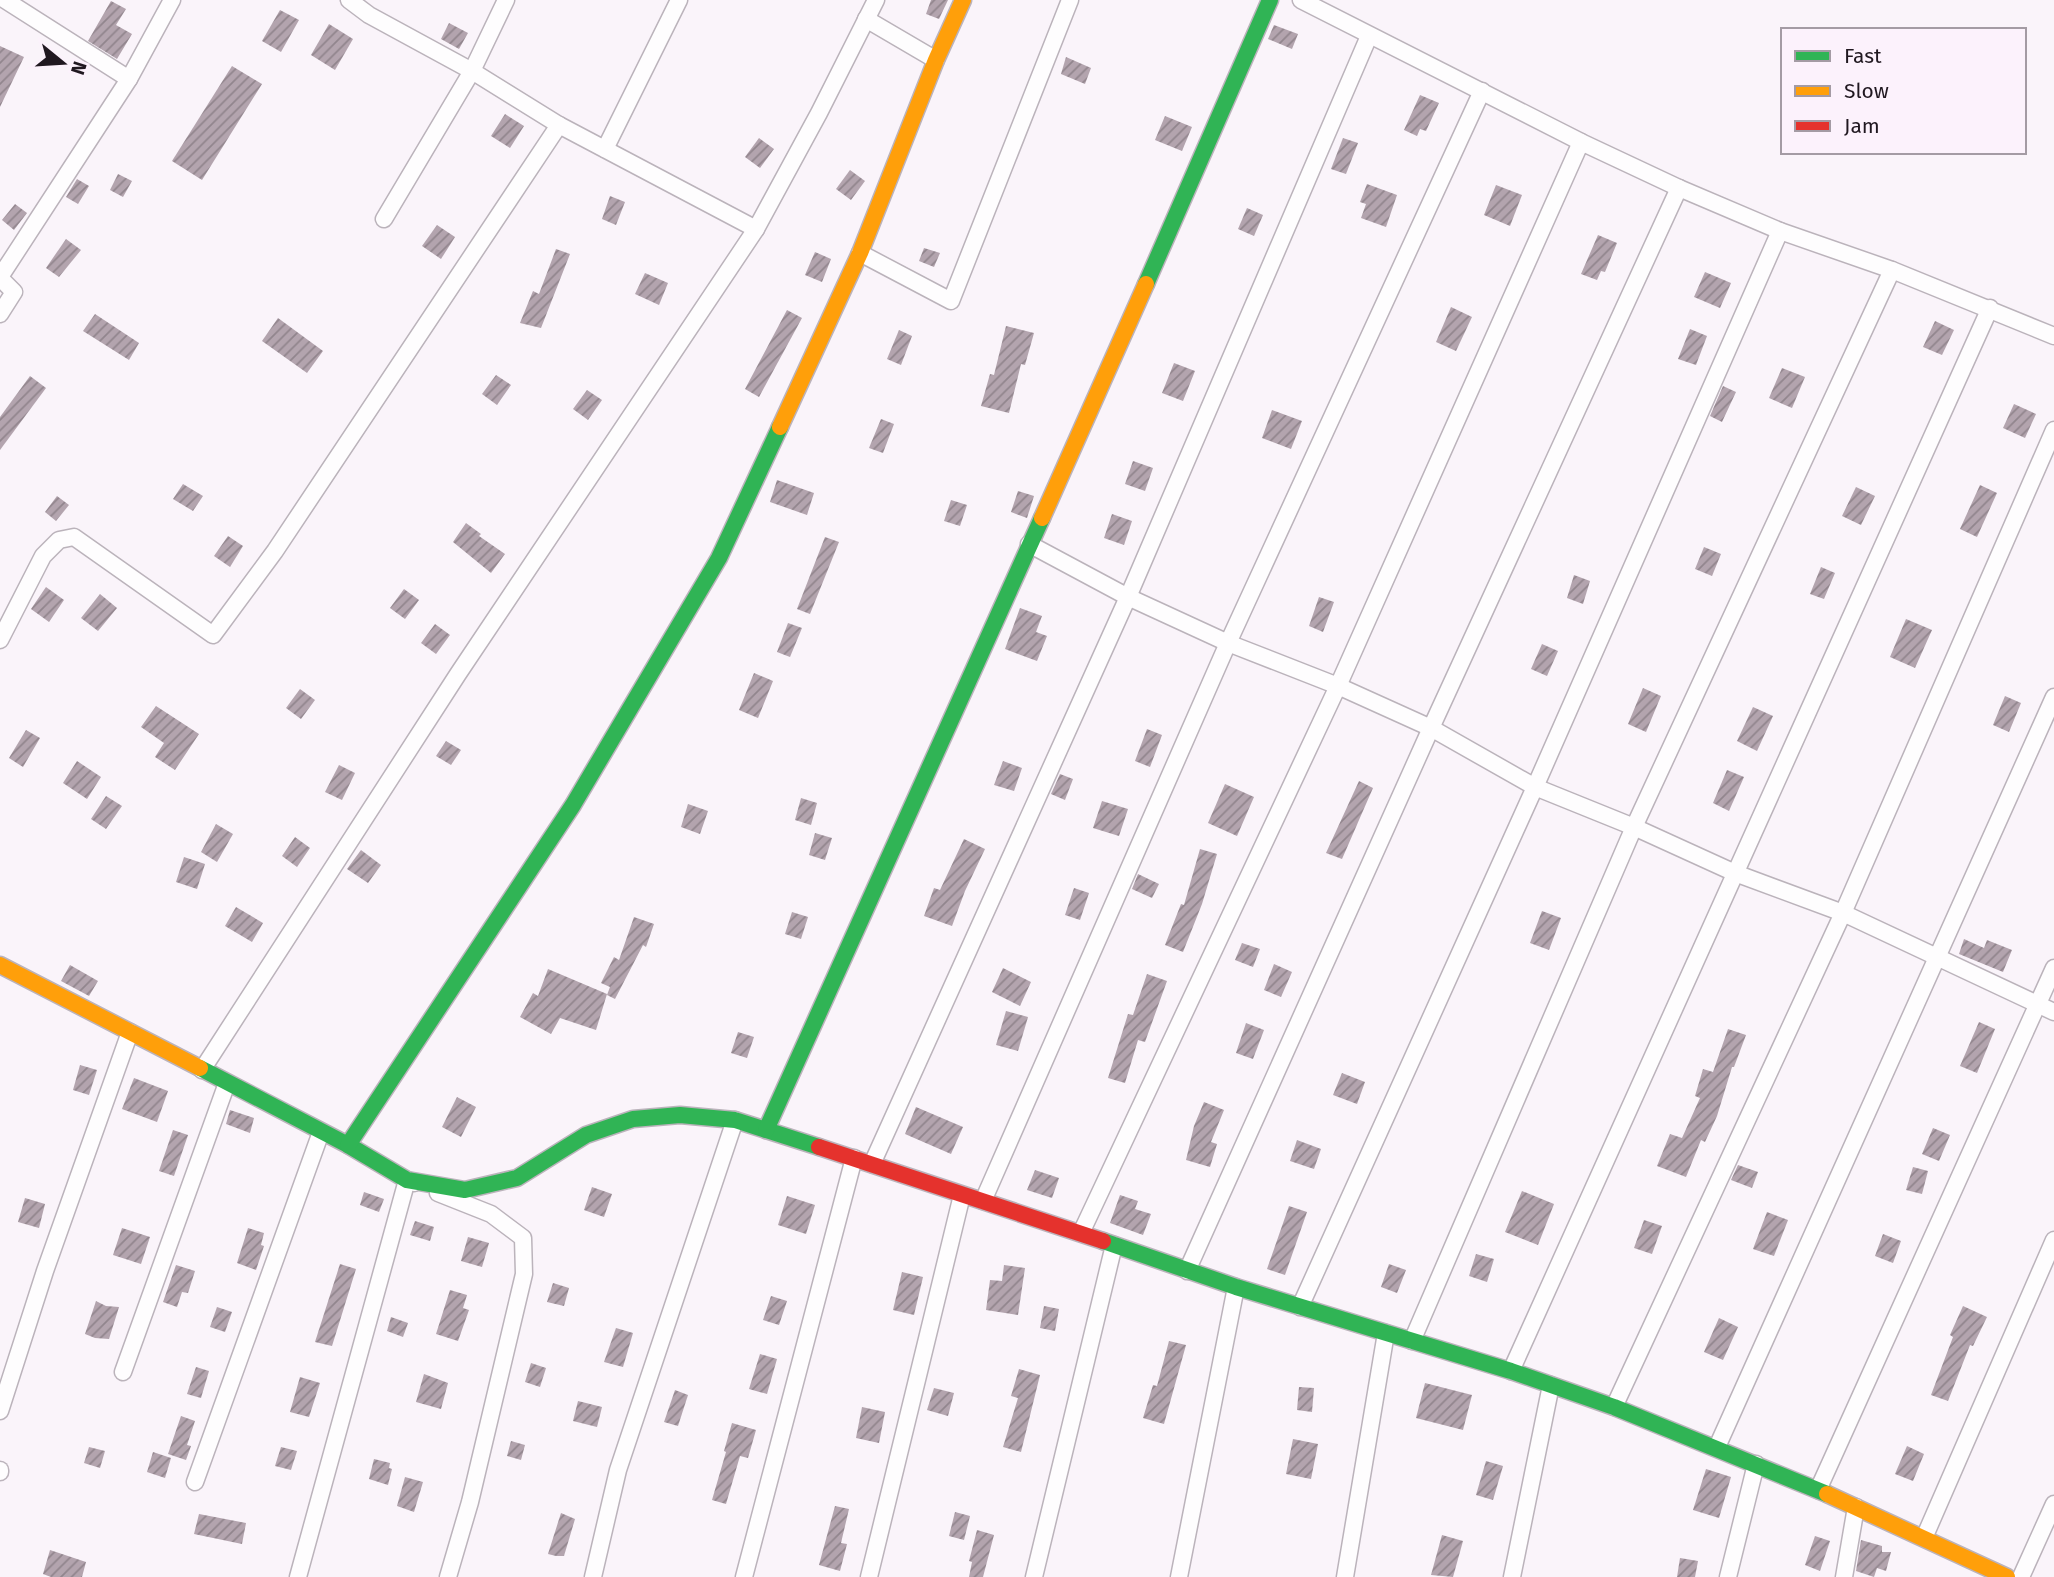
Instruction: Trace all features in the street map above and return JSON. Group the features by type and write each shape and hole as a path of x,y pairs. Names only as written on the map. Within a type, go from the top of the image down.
{"street":[{"path":"5,0 129,79"},
{"path":"0,314 14,292 0,277 129,79 172,0"},
{"path":"349,0 369,15 472,71 559,125 756,229"},
{"path":"369,15 376,0"},
{"path":"384,219 472,71 506,0"},
{"path":"606,149 679,0"},
{"path":"202,1070 458,674 756,229 876,0"},
{"path":"348,1145 573,805 719,558 860,253 936,60 963,0"},
{"path":"860,253 951,301 1070,0"},
{"path":"766,1130 1119,347 1270,0"},
{"path":"1301,0 1581,142 1679,188 1780,231 1892,270 2054,336"},
{"path":"866,19 936,60"},
{"path":"872,1164 1128,597 1370,36"},
{"path":"983,1201 1228,643 1482,91"},
{"path":"0,640 43,556 59,540 74,537 213,635 275,551 559,125"},
{"path":"1081,1233 1338,686 1581,142"},
{"path":"1187,1271 1431,728 1679,188"},
{"path":"1300,1307 1535,786 1780,231"},
{"path":"1412,1341 1634,827 1892,270"},
{"path":"1511,1371 1990,308"},
{"path":"1614,1407 1843,913 2054,430"},
{"path":"1029,544 1128,597 1228,643 1338,686 1431,728 1535,786 1735,873 1843,913 2054,1012"},
{"path":"1717,1447 2054,696"},
{"path":"0,965 348,1145 407,1180 491,1214 523,1238 524,1274 470,1502 448,1577"},
{"path":"1818,1490 2054,968"},
{"path":"0,1412 45,1271 130,1032"},
{"path":"123,1372 227,1083"},
{"path":"407,1180 465,1190 517,1178 586,1135 633,1119 680,1115 735,1120 1081,1233 1236,1287 1511,1371 1614,1407 1818,1490 1924,1538 1991,1573 2007,1577"},
{"path":"593,1577 618,1471 735,1120"},
{"path":"195,1482 321,1132"},
{"path":"744,1577 854,1158"},
{"path":"298,1577 407,1180"},
{"path":"869,1577 962,1195"},
{"path":"1924,1538 2054,1240"},
{"path":"1034,1577 1114,1245"},
{"path":"1179,1577 1236,1287"},
{"path":"1345,1577 1386,1333"},
{"path":"1512,1577 1551,1385"},
{"path":"1728,1577 1756,1464"},
{"path":"2021,1577 2054,1504"},
{"path":"1844,1577 1856,1507"}],"building":[{"path":"931,0 948,0 939,19 926,14"},
{"path":"111,1 126,9 116,25 132,34 117,59 88,41"},
{"path":"280,10 299,20 281,52 262,41"},
{"path":"449,23 468,33 459,49 441,39"},
{"path":"329,24 353,39 335,70 311,55"},
{"path":"1274,25 1298,34 1292,49 1268,39"},
{"path":"0,46 24,57 0,107"},
{"path":"1066,57 1091,68 1085,84 1061,74"},
{"path":"232,66 262,84 202,180 172,161"},
{"path":"1420,95 1439,103 1426,131 1420,129 1417,136 1404,130"},
{"path":"505,114 524,126 510,148 491,136"},
{"path":"1165,116 1192,127 1182,151 1155,140"},
{"path":"759,138 774,149 760,168 745,157"},
{"path":"1343,138 1358,143 1346,174 1331,169"},
{"path":"850,170 865,181 851,200 836,189"},
{"path":"118,174 132,181 123,197 110,190"},
{"path":"77,179 89,186 78,204 66,197"},
{"path":"1367,184 1397,195 1386,227 1361,218 1366,204 1360,202"},
{"path":"1496,185 1522,195 1510,226 1484,215"},
{"path":"610,196 625,202 616,225 602,219"},
{"path":"15,204 27,213 14,230 2,220"},
{"path":"1247,208 1263,215 1254,236 1238,229"},
{"path":"437,225 455,237 441,259 422,246"},
{"path":"1598,235 1617,243 1605,272 1601,271 1597,280 1581,274"},
{"path":"66,239 81,250 59,277 46,268"},
{"path":"924,248 940,253 934,267 919,261"},
{"path":"556,249 570,254 541,328 520,323 533,291 539,294"},
{"path":"815,252 831,259 822,282 805,275"},
{"path":"1705,272 1731,283 1720,308 1694,297"},
{"path":"645,273 668,283 659,305 635,294"},
{"path":"1451,307 1472,317 1456,351 1436,342"},
{"path":"787,310 802,318 759,397 745,389"},
{"path":"95,314 139,343 129,360 83,331"},
{"path":"278,318 323,351 307,373 262,341"},
{"path":"1935,321 1954,330 1942,355 1923,347"},
{"path":"1006,326 1034,333 1025,365 1021,364 1009,413 981,406 990,374 994,375"},
{"path":"1690,329 1707,336 1696,365 1678,359"},
{"path":"899,330 912,336 901,365 887,359"},
{"path":"1174,363 1195,371 1183,401 1162,393"},
{"path":"1782,368 1805,377 1792,408 1769,398"},
{"path":"496,375 511,385 497,405 482,394"},
{"path":"30,376 46,388 0,450 0,417"},
{"path":"1723,386 1736,392 1722,422 1710,416"},
{"path":"587,390 602,400 588,420 573,409"},
{"path":"2014,404 2036,414 2025,438 2003,428"},
{"path":"1272,410 1302,421 1291,449 1262,438"},
{"path":"881,419 894,424 883,453 869,448"},
{"path":"1133,461 1153,468 1145,491 1125,484"},
{"path":"777,480 814,493 807,515 770,502"},
{"path":"183,484 203,496 193,511 173,499"},
{"path":"1980,485 1997,493 1977,537 1960,529"},
{"path":"1856,487 1875,496 1861,525 1842,516"},
{"path":"1018,491 1034,496 1027,518 1011,512"},
{"path":"57,496 69,505 56,521 45,512"},
{"path":"951,500 967,505 960,526 944,521"},
{"path":"1112,514 1132,521 1124,545 1104,538"},
{"path":"466,523 505,554 491,573 453,542"},
{"path":"228,536 243,546 230,567 214,556"},
{"path":"825,537 839,542 810,614 797,609"},
{"path":"1704,547 1721,554 1712,576 1695,569"},
{"path":"1821,567 1835,573 1824,599 1810,594"},
{"path":"1574,575 1590,581 1583,604 1567,598"},
{"path":"46,587 64,600 49,622 31,609"},
{"path":"404,589 419,600 405,619 390,608"},
{"path":"100,594 117,608 98,631 81,618"},
{"path":"1319,597 1334,602 1323,632 1309,626"},
{"path":"1020,608 1042,616 1036,632 1047,636 1037,661 1005,649"},
{"path":"1906,619 1932,630 1915,668 1890,657"},
{"path":"788,623 802,628 790,657 777,652"},
{"path":"435,624 450,635 436,654 421,643"},
{"path":"1542,644 1558,651 1547,676 1531,669"},
{"path":"754,673 773,681 758,718 739,710"},
{"path":"1643,688 1661,696 1646,732 1628,724"},
{"path":"300,689 315,700 301,719 286,708"},
{"path":"2005,696 2021,703 2009,732 1993,725"},
{"path":"156,706 199,734 175,770 155,757 164,743 141,727"},
{"path":"1753,707 1773,716 1757,751 1737,741"},
{"path":"1147,729 1162,735 1150,767 1135,761"},
{"path":"26,730 40,738 23,767 9,758"},
{"path":"446,741 461,750 451,765 436,756"},
{"path":"77,761 101,777 87,799 63,783"},
{"path":"1003,761 1022,768 1014,791 994,785"},
{"path":"339,765 355,773 342,800 325,792"},
{"path":"1727,770 1744,777 1729,811 1713,803"},
{"path":"1060,774 1073,779 1065,800 1051,794"},
{"path":"1359,781 1373,788 1342,859 1326,853"},
{"path":"1225,784 1254,797 1237,836 1208,823"},
{"path":"106,796 122,806 106,829 91,819"},
{"path":"801,798 817,803 811,825 795,820"},
{"path":"1102,801 1128,809 1119,836 1093,828"},
{"path":"688,804 708,811 700,834 681,827"},
{"path":"216,824 233,834 217,862 201,852"},
{"path":"815,833 832,838 825,860 809,855"},
{"path":"295,837 310,848 297,867 282,856"},
{"path":"964,839 985,849 952,926 924,916 934,888 940,890"},
{"path":"1200,849 1217,854 1202,904 1183,952 1165,945 1181,904 1184,905"},
{"path":"361,850 381,865 368,883 347,869"},
{"path":"184,857 205,864 197,889 176,882"},
{"path":"1138,874 1159,884 1152,898 1132,889"},
{"path":"1074,888 1089,893 1080,920 1065,915"},
{"path":"236,907 263,923 252,942 225,926"},
{"path":"1542,911 1561,918 1549,950 1530,943"},
{"path":"792,912 808,917 801,939 785,934"},
{"path":"634,917 654,924 646,947 643,945 615,999 607,995 610,987 601,983 614,957 619,960"},
{"path":"1964,939 1984,948 1987,940 2012,950 2003,972 1959,954"},
{"path":"1242,943 1260,949 1253,967 1235,960"},
{"path":"1274,964 1292,972 1281,997 1264,990"},
{"path":"70,965 98,981 89,996 61,981"},
{"path":"1003,968 1031,982 1020,1006 992,992"},
{"path":"548,969 607,994 596,1030 560,1018 551,1034 520,1017 533,993 538,996"},
{"path":"1147,974 1167,981 1145,1042 1138,1040 1125,1083 1108,1078 1128,1014 1133,1015"},
{"path":"1006,1011 1028,1017 1018,1051 996,1045"},
{"path":"1979,1022 1995,1029 1977,1073 1960,1066"},
{"path":"1246,1023 1264,1030 1253,1059 1236,1053"},
{"path":"1728,1029 1746,1035 1705,1142 1701,1140 1686,1177 1657,1166 1670,1134 1682,1138 1700,1098 1695,1096 1703,1069 1713,1072"},
{"path":"738,1032 754,1037 747,1058 731,1053"},
{"path":"80,1065 97,1070 89,1095 73,1090"},
{"path":"1342,1073 1365,1082 1357,1104 1333,1095"},
{"path":"134,1078 168,1091 157,1122 122,1109"},
{"path":"457,1097 476,1107 461,1137 442,1127"},
{"path":"1204,1102 1224,1110 1211,1142 1217,1144 1210,1167 1186,1160 1194,1126"},
{"path":"916,1107 963,1127 951,1154 905,1134"},
{"path":"230,1110 254,1118 250,1133 226,1124"},
{"path":"1933,1128 1950,1135 1939,1161 1922,1154"},
{"path":"173,1130 188,1135 174,1176 159,1171"},
{"path":"1297,1140 1321,1149 1314,1169 1290,1161"},
{"path":"1738,1165 1758,1172 1752,1188 1731,1180"},
{"path":"1913,1167 1928,1171 1922,1194 1906,1190"},
{"path":"1035,1170 1059,1178 1052,1198 1027,1190"},
{"path":"592,1187 612,1194 604,1217 584,1210"},
{"path":"1522,1191 1554,1204 1538,1245 1505,1232"},
{"path":"364,1192 384,1199 379,1212 360,1205"},
{"path":"1120,1195 1138,1201 1135,1209 1151,1214 1143,1235 1110,1223"},
{"path":"787,1196 815,1205 806,1234 778,1225"},
{"path":"25,1198 45,1204 39,1228 18,1222"},
{"path":"1289,1206 1307,1212 1285,1275 1267,1269"},
{"path":"1767,1212 1788,1220 1774,1256 1753,1249"},
{"path":"1644,1220 1662,1226 1652,1254 1634,1248"},
{"path":"415,1221 434,1227 430,1241 410,1235"},
{"path":"122,1228 150,1237 141,1264 113,1255"},
{"path":"248,1228 264,1233 261,1245 264,1246 256,1270 237,1263"},
{"path":"1883,1234 1901,1241 1893,1263 1875,1256"},
{"path":"468,1237 489,1243 482,1267 461,1261"},
{"path":"1476,1254 1494,1259 1487,1282 1469,1276"},
{"path":"340,1264 356,1269 332,1346 315,1342"},
{"path":"1389,1264 1406,1270 1397,1293 1381,1287"},
{"path":"176,1265 195,1271 188,1293 182,1292 177,1307 163,1302"},
{"path":"1004,1265 1025,1268 1018,1315 986,1310 990,1280 1002,1281"},
{"path":"902,1272 923,1277 914,1315 893,1310"},
{"path":"553,1283 569,1288 564,1306 547,1302"},
{"path":"450,1290 467,1295 463,1308 469,1310 458,1341 436,1334"},
{"path":"771,1296 787,1301 779,1325 763,1320"},
{"path":"96,1301 106,1306 119,1307 109,1339 85,1334"},
{"path":"1044,1306 1059,1309 1055,1331 1040,1328"},
{"path":"1963,1306 1987,1317 1973,1346 1970,1345 1948,1401 1931,1395 1953,1337 1950,1335"},
{"path":"217,1307 232,1312 225,1332 210,1327"},
{"path":"391,1317 408,1323 403,1337 387,1331"},
{"path":"1719,1318 1738,1327 1723,1360 1704,1352"},
{"path":"616,1328 633,1333 623,1367 604,1362"},
{"path":"1169,1341 1186,1345 1164,1424 1143,1418 1153,1385 1157,1386"},
{"path":"760,1354 777,1359 767,1394 749,1389"},
{"path":"531,1363 546,1368 540,1387 525,1382"},
{"path":"196,1367 209,1371 201,1398 187,1394"},
{"path":"1019,1369 1040,1375 1021,1452 1003,1447 1018,1398 1011,1396"},
{"path":"424,1374 448,1383 441,1409 416,1402"},
{"path":"300,1377 320,1383 309,1417 290,1412"},
{"path":"1425,1383 1472,1395 1463,1430 1416,1418"},
{"path":"1299,1387 1314,1388 1312,1412 1297,1410"},
{"path":"934,1388 954,1393 948,1416 927,1410"},
{"path":"675,1390 688,1395 678,1426 664,1422"},
{"path":"578,1401 602,1407 597,1427 573,1421"},
{"path":"862,1407 885,1412 879,1443 856,1438"},
{"path":"181,1416 195,1421 187,1445 191,1446 186,1460 168,1454"},
{"path":"732,1423 756,1430 748,1458 740,1456 726,1504 712,1500"},
{"path":"1293,1439 1318,1444 1311,1479 1286,1474"},
{"path":"511,1441 525,1445 521,1460 507,1456"},
{"path":"1907,1446 1924,1454 1913,1481 1895,1474"},
{"path":"89,1447 105,1451 100,1468 84,1463"},
{"path":"281,1447 297,1451 291,1470 275,1466"},
{"path":"153,1452 171,1458 165,1478 147,1472"},
{"path":"374,1459 390,1463 389,1468 392,1469 388,1485 369,1479"},
{"path":"1486,1461 1503,1466 1493,1500 1476,1495"},
{"path":"1706,1469 1731,1477 1719,1518 1693,1510"},
{"path":"405,1477 423,1482 414,1512 397,1506"},
{"path":"835,1506 849,1509 841,1543 847,1544 840,1571 819,1565"},
{"path":"955,1512 970,1516 964,1540 949,1536"},
{"path":"561,1513 575,1519 564,1556 556,1556 548,1554"},
{"path":"199,1514 246,1523 242,1544 194,1534"},
{"path":"977,1530 994,1535 983,1577 969,1577 972,1562 969,1561"},
{"path":"1442,1535 1463,1541 1453,1577 1431,1575"},
{"path":"1815,1536 1830,1541 1820,1571 1805,1565"},
{"path":"1861,1540 1882,1546 1882,1552 1891,1552 1886,1571 1877,1568 1874,1577 1856,1571"},
{"path":"50,1550 86,1562 82,1577 51,1577 43,1574"},
{"path":"1680,1558 1698,1561 1695,1577 1677,1577"}],"traffic: fast":[{"path":"1146,284 1270,0"},
{"path":"348,1145 573,805 719,558 780,427"},
{"path":"766,1130 1042,518"},
{"path":"200,1068 348,1145 407,1180 465,1190 517,1178 586,1135 633,1119 680,1115 735,1120 819,1147"},
{"path":"1103,1241 1236,1287 1511,1371 1614,1407 1827,1494"}],"traffic: slow":[{"path":"780,427 860,253 936,60 963,0"},
{"path":"1042,518 1146,284"},
{"path":"0,965 200,1068"},
{"path":"1827,1494 2007,1577"}],"traffic: jam":[{"path":"819,1147 1103,1241"}]}
